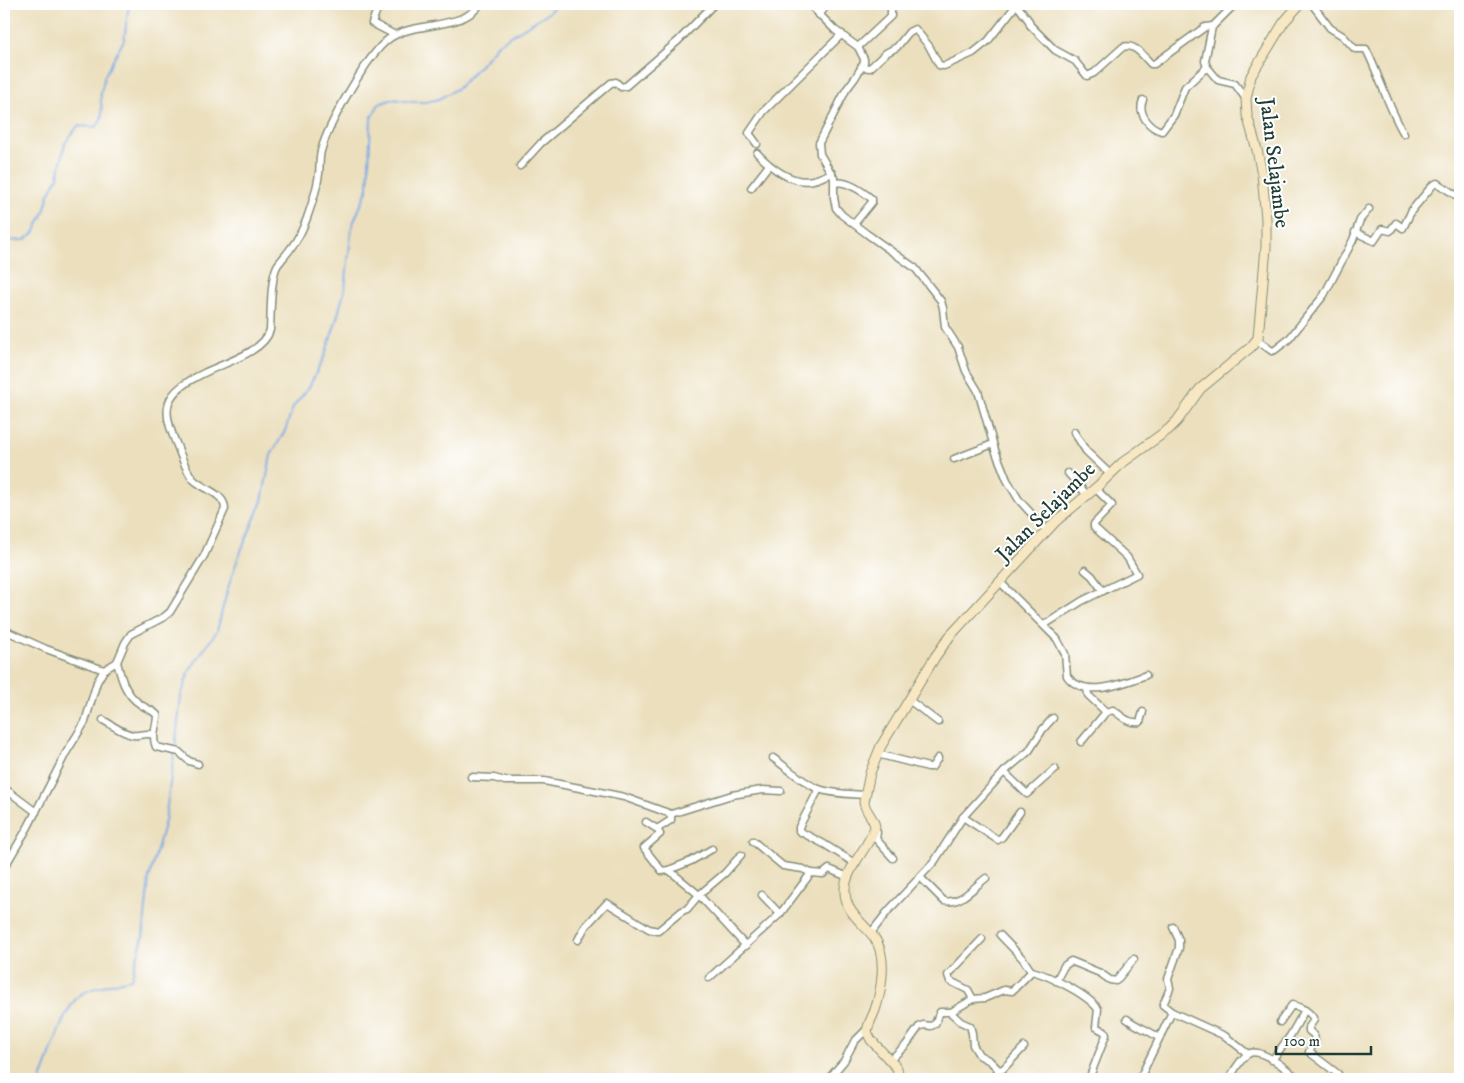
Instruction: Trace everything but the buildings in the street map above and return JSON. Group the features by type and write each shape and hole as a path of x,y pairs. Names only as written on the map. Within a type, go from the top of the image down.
{"street":[{"path":"379,4 372,23 395,35"},
{"path":"4,868 36,812 66,753 85,722 97,682 104,670 117,662 131,634 170,612 204,556 225,509 222,499 198,483 188,472 166,418 170,399 192,379 258,347 267,338 270,330 275,272 305,225 317,185 320,154 323,144 346,98 372,57 381,46 395,35 406,30 463,18 475,11 480,4"},
{"path":"520,166 541,143 611,83 616,82 621,87 626,86 678,41 714,4"},
{"path":"810,4 819,15 858,47 864,59 819,143 820,154 832,173 835,183 834,198 836,208 842,215 915,268 940,301 943,308 945,327 958,347 966,371 978,391 1001,466 1018,500 1047,531"},
{"path":"819,15 828,4"},
{"path":"858,47 891,16 891,10 895,4"},
{"path":"861,67 870,68 886,53 897,46 909,32 915,29 929,46 940,65 944,66 973,53 988,41 1017,4 1032,27 1055,50 1075,61 1087,76 1094,73 1126,46 1134,48 1154,64 1205,27 1213,26"},
{"path":"1235,4 1213,26 1206,55 1207,67 1220,81 1235,84 1246,99"},
{"name":"Jalan Selajambe","path":"865,795 877,754 908,700 945,642 1066,512 1127,458 1169,430 1200,389 1257,340 1259,335 1266,228 1262,174 1247,115 1246,99 1251,76 1284,22 1300,4"},
{"path":"1312,4 1330,28 1344,36 1355,49 1366,49 1385,90 1396,120 1404,134"},
{"path":"757,144 749,133 764,111 842,34"},
{"path":"1143,100 1141,105 1143,116 1155,128 1162,130 1174,115 1185,87 1207,67"},
{"path":"757,153 770,165 788,176 806,181 832,173"},
{"path":"750,188 770,165"},
{"path":"1355,232 1374,240 1382,229 1390,231 1396,223 1403,228 1412,210 1437,182 1460,198"},
{"path":"835,183 847,184 872,200 854,224"},
{"path":"1257,340 1272,351 1289,339 1330,287 1360,220 1370,209"},
{"path":"1460,228 1460,233"},
{"path":"1074,432 1086,451 1110,474"},
{"path":"954,458 993,444"},
{"path":"1068,474 1087,495"},
{"path":"1044,625 1103,590 1137,574 1127,557 1094,527 1094,524 1112,505 1095,488"},
{"path":"1085,570 1103,590"},
{"path":"1001,583 1044,625 1063,647 1066,658 1066,674 1069,679 1079,686 1087,688 1115,686 1146,675"},
{"path":"4,630 46,649 104,670"},
{"path":"117,662 122,680 130,695 157,715 154,736 156,747 179,752 188,761 198,764"},
{"path":"1087,688 1088,695 1106,712"},
{"path":"908,700 938,722"},
{"path":"1080,742 1106,712 1113,710 1126,720 1136,723 1140,722 1143,712"},
{"path":"871,933 888,911 934,862 963,817 1004,772 1029,751 1043,729 1053,718"},
{"path":"103,720 118,729 134,735 143,733 154,736"},
{"path":"877,754 928,767 932,767 938,758"},
{"path":"773,758 809,785 832,792 865,795 865,809 874,822 874,829 848,878 845,888 846,901 856,918 871,933 880,948 882,965 877,1004 867,1029 854,1042 844,1061 831,1076 834,1079"},
{"path":"1004,772 1027,794 1055,769"},
{"path":"471,777 494,778 505,781 544,782 595,790 624,797 671,814 732,795 762,790 781,791"},
{"path":"4,788 36,812"},
{"path":"819,789 799,827 799,831 856,864"},
{"path":"963,817 998,840 1020,812"},
{"path":"657,829 671,820 671,814"},
{"path":"646,822 657,829 660,835 647,845 645,850 660,870 669,870 692,861 712,849"},
{"path":"874,829 877,832 876,839 893,858"},
{"path":"753,841 783,866 803,869 811,874 823,874 829,868 848,878"},
{"path":"578,940 585,927 606,904 610,904 655,932 687,909 741,855"},
{"path":"669,870 699,895 746,946"},
{"path":"709,978 780,914 811,874"},
{"path":"920,878 944,901 948,902 958,900 986,878"},
{"path":"762,895 780,914"},
{"path":"1173,927 1178,937 1179,948 1168,980 1170,988 1163,1005 1172,1012 1225,1036 1248,1054"},
{"path":"1000,936 1031,971 1056,981 1094,1004 1098,1009 1096,1027 1105,1032 1106,1035 1089,1079"},
{"path":"973,999 968,990 950,981 948,975 982,939"},
{"path":"1056,981 1064,966 1071,961 1100,973 1110,980 1116,981 1134,959"},
{"path":"890,1060 906,1045 919,1027 935,1024 940,1012 950,1012 973,999 984,998 1004,990 1012,991 1031,971"},
{"path":"1280,1022 1292,1005 1305,1010 1314,1019 1308,1029 1315,1039 1309,1052 1338,1074 1340,1079"},
{"path":"1272,1060 1290,1036 1305,1010"},
{"path":"950,1012 961,1022 970,1026 973,1045 979,1055 990,1061 999,1070"},
{"path":"1113,1079 1129,1079 1141,1076 1172,1012"},
{"path":"1127,1019 1137,1027 1159,1038"},
{"path":"867,1029 871,1040 898,1070 898,1078"},
{"path":"996,1079 994,1077 999,1070 1024,1047"},
{"path":"1229,1079 1248,1054 1256,1052 1272,1060 1298,1079"}],"waterway":[{"path":"4,241 24,240 34,233 44,212 49,194 58,177 65,143 78,126 96,127 99,123 102,115 101,92 104,77 124,40 129,4"},
{"path":"175,749 181,696 189,671 217,631 238,558 262,501 271,455 285,431 293,407 309,387 325,355 336,322 345,288 352,226 368,188 371,118 379,104 393,99 426,102 439,99 458,88 498,44 548,13 557,4"},
{"path":"41,1079 58,1032 76,999 94,988 131,979 143,937 149,878 165,821 174,754"}]}
